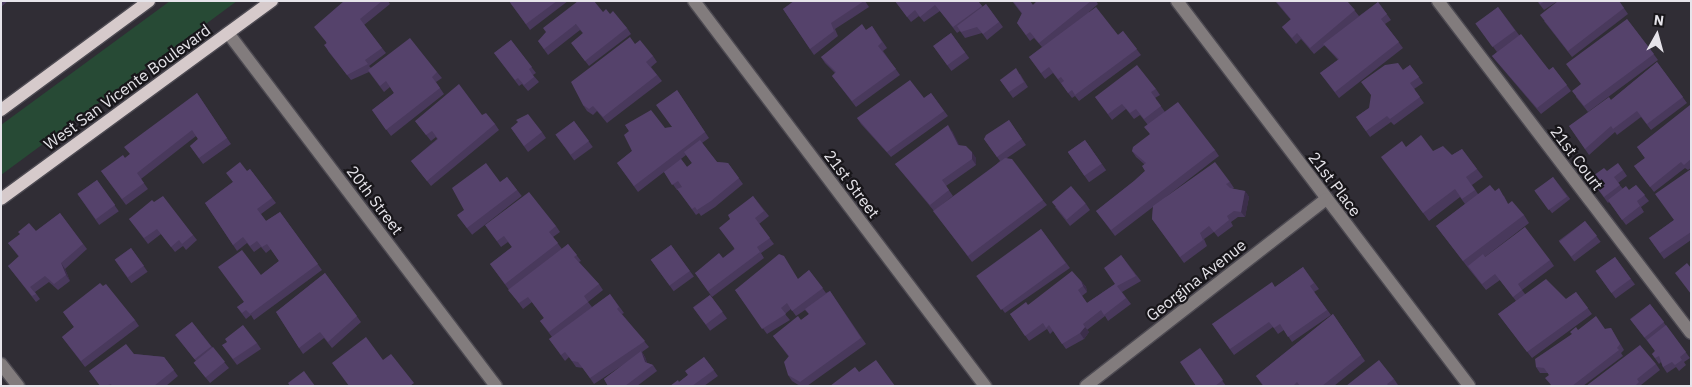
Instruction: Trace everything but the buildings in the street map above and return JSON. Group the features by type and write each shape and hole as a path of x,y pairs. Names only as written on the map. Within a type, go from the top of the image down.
{"main road":[{"path":"1,110 149,1"},
{"name":"West San Vicente Boulevard","path":"1,199 272,1"}],"street":[{"name":"21st Street","path":"694,1 985,386"},
{"name":"21st Place","path":"1177,1 1469,386"},
{"name":"21st Court","path":"1438,1 1691,334"},
{"name":"20th Street","path":"228,33 496,386"},
{"name":"Georgina Avenue","path":"1086,386 1326,199"},
{"path":"1,364 18,386"}],"green space":[{"path":"170,1 237,1 1,175 1,125"}]}
